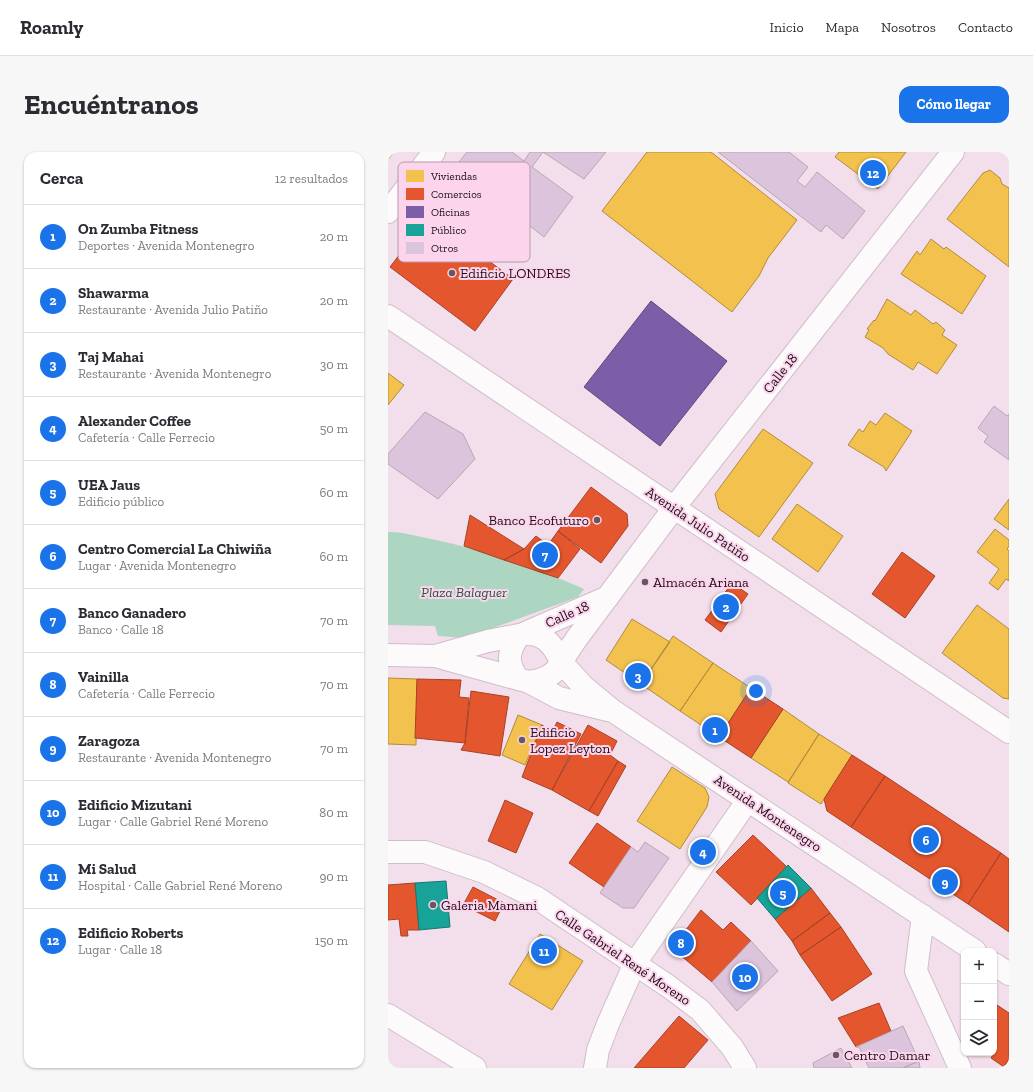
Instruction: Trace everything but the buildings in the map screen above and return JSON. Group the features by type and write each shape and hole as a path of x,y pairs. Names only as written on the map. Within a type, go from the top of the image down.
{"street":[{"path":"426,162 434,152"},
{"name":"Calle 18","path":"561,662 674,508 953,152"},
{"path":"388,212 398,199"},
{"name":"Avenida Julio Patiño","path":"388,316 1009,732"},
{"name":"Calle 18","path":"522,634 609,596"},
{"path":"522,634 536,634 546,639 552,645 561,662 558,669 542,680 524,681 512,669 509,660 513,644 522,634"},
{"name":"Avenida Montenegro","path":"435,656 488,641 522,634"},
{"name":"Avenida Montenegro","path":"388,655 435,656 524,681 559,698 613,711"},
{"name":"Avenida Montenegro","path":"561,662 584,688 613,711 971,948"},
{"path":"595,1068 598,1050 635,963 748,800"},
{"name":"Calle Gabriel René Moreno","path":"388,852 425,852 484,872 537,898 635,963 700,1010 732,1048 745,1068"},
{"path":"923,916 916,971 960,1068"},
{"path":"997,966 1009,974"},
{"path":"388,1015 475,1068"}],"green space":[{"name":"Plaza Balaguer","path":"388,532 406,534 455,544 530,567 584,589 578,597 465,638 438,636 435,626 388,625"}],"place":[{"name":"Edificio Roberts","path":"873,173"},
{"name":"Edificio LONDRES","path":"452,273"},
{"name":"Banco Ecofuturo","path":"597,520"},
{"name":"Banco Ganadero","path":"545,555"},
{"name":"Almacén Ariana","path":"645,582"},
{"name":"Shawarma","path":"726,607"},
{"name":"Taj Mahai","path":"638,676"},
{"name":"On Zumba Fitness","path":"715,730"},
{"name":"Edificio Lopez Leyton","path":"522,740"},
{"name":"Centro Comercial La Chiwiña","path":"926,840"},
{"name":"Alexander Coffee","path":"703,852"},
{"name":"Zaragoza","path":"945,882"},
{"name":"UEA Jaus","path":"783,893"},
{"name":"Galeria Mamani","path":"433,905"},
{"name":"Vainilla","path":"681,943"},
{"name":"Mi Salud","path":"544,951"},
{"name":"Edificio Mizutani","path":"745,977"},
{"name":"Centro Damar","path":"836,1055"}]}
